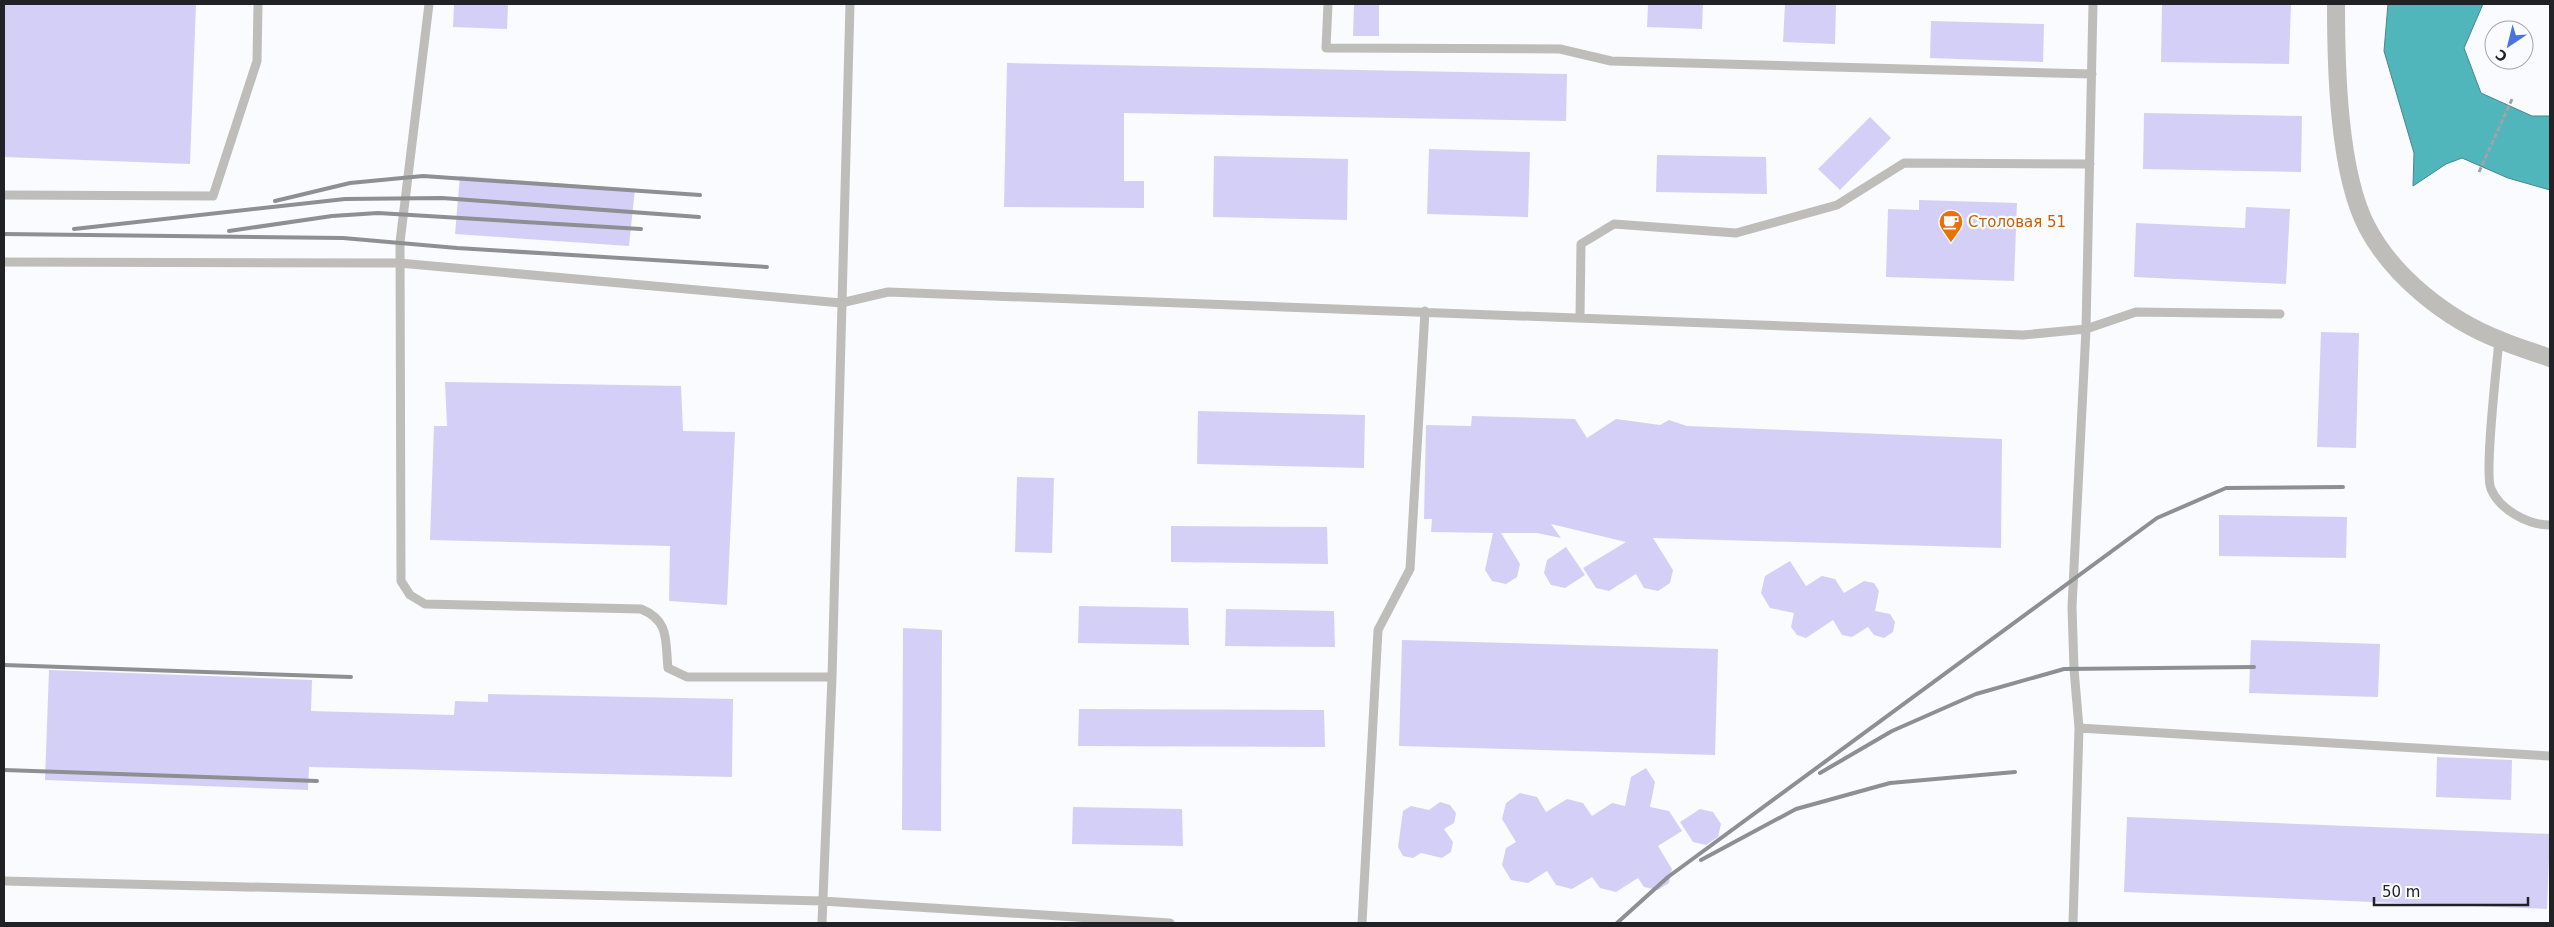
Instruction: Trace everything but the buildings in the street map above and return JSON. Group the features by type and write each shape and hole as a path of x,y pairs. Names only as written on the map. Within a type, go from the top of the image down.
{"street":[{"path":"2336,4 2338,80 2347,160 2357,206 2366,226 2393,263 2434,302 2458,319 2499,340 2550,358"}],"lane":[{"path":"4,195 213,196 257,61 258,4"},
{"path":"429,4 399,263 401,581 410,595 425,604 641,609 656,615 663,626 668,668 687,677 832,677"},
{"path":"822,923 832,677 850,4"},
{"path":"1328,4 1326,48 1560,50 1611,61 2092,74"},
{"path":"2073,923 2079,728 2074,669 2072,607 2086,330 2093,4"},
{"path":"1580,317 1581,244 1614,224 1736,233 1836,205 1904,163 2090,164"},
{"path":"4,262 399,263 841,303 888,292 2022,334 2086,330 2136,312 2280,314"},
{"path":"1362,923 1378,630 1410,569 1425,311"},
{"path":"2499,340 2490,449 2490,488 2507,511 2543,525 2550,525"},
{"path":"2079,728 2550,756"},
{"path":"4,880 822,900 1170,923"}],"path":[{"path":"2479,172 2513,97"}],"water":[{"path":"2388,4 2483,4 2464,48 2481,93 2532,116 2550,116 2550,190 2508,178 2462,158 2446,164 2413,186 2414,153 2384,51"}],"railway":[{"path":"275,201 350,183 423,176 700,195"},
{"path":"74,229 345,199 442,198 699,217"},
{"path":"229,231 332,216 378,213 641,229"},
{"path":"4,234 343,238 457,248 767,267"},
{"path":"1617,923 1668,877 2157,518 2226,488 2343,487"},
{"path":"4,665 351,677"},
{"path":"1820,773 1892,731 1976,694 2064,669 2254,667"},
{"path":"4,770 317,781"},
{"path":"1701,860 1796,809 1890,783 2015,772"}],"place":[{"name":"Столовая 51","path":"1951,243"}]}
